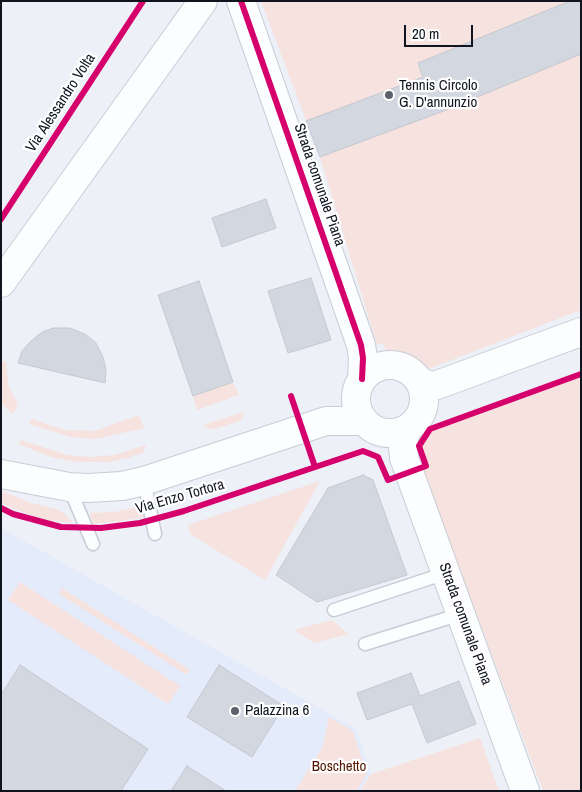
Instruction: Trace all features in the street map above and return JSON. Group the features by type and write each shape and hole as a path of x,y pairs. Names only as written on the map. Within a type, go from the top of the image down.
{"street":[{"path":"1,283 203,1"},
{"name":"Strada comunale Piana","path":"241,1 362,345 365,407 404,458 525,791"},
{"path":"422,393 408,370 401,366 385,365 368,372 365,407 388,434 406,429 418,420 425,385 432,386 581,332"},
{"name":"Strada comunale Piana","path":"362,345 373,357 385,365"},
{"name":"Via Enzo Tortora","path":"1,474 69,487 103,488 131,484 365,407"},
{"name":"Strada comunale Piana","path":"404,458 403,447 406,429"},
{"name":"Via Enzo Tortora","path":"1,455 16,467 40,480"}],"lane":[{"path":"144,480 155,534"},
{"path":"69,487 92,544"},
{"path":"334,610 446,573"},
{"path":"366,644 461,614"}],"shaded area":[{"path":"1,528 356,729 371,774 360,791 1,791"}],"green space":[{"path":"261,1 581,1 581,310 423,371 403,358 388,355 383,343 377,345 320,157"},
{"path":"1,361 6,362 9,387 18,405 13,414 1,403"},
{"path":"581,375 581,791 543,791 423,472 422,469 428,466 421,446 431,430"},
{"path":"233,382 239,395 197,410 193,396"},
{"path":"243,412 243,417 240,421 214,429 203,425"},
{"path":"139,415 144,428 96,439 70,437 29,424 32,419 64,430 95,431"},
{"path":"21,440 67,455 90,457 114,455 146,445 144,452 131,457 110,462 76,462 51,457 18,444"},
{"path":"320,481 265,580 190,534 188,525"},
{"path":"1,491 31,503 56,509 65,514 73,523 44,520 12,508 1,503"},
{"path":"142,506 145,517 122,521 93,524 90,513 114,512"},
{"path":"20,582 180,686 168,704 8,600"},
{"path":"62,588 190,670 187,675 59,594"},
{"path":"332,620 349,634 314,643 294,630"},
{"name":"Boschetto","path":"329,717 353,731 367,774 356,791 295,791 323,746"},
{"path":"480,738 499,791 360,791 371,774"}],"building":[{"path":"570,1 581,1 581,54 441,112 320,157 306,121 423,77 418,63"},
{"path":"266,199 276,228 222,247 212,218"},
{"path":"311,278 331,340 288,353 268,291"},
{"path":"199,281 233,382 193,396 158,295"},
{"path":"54,328 70,328 85,334 96,343 103,357 106,370 105,383 18,363 22,351 30,342 42,332"},
{"path":"363,475 373,480 407,575 317,602 276,575 328,488"},
{"path":"20,665 148,749 121,791 1,791 1,695"},
{"name":"Palazzina 6","path":"219,665 284,706 252,757 187,717"},
{"path":"411,673 420,696 459,681 476,724 427,743 412,704 367,720 357,693"},
{"path":"187,766 226,791 171,791"}],"cycle path":[{"name":"Via Alessandro Volta","path":"1,219 143,1"},
{"path":"241,1 361,345 363,358 362,379"},
{"path":"1,508 13,514 61,527 101,528 140,523 184,511 363,451 378,457 388,480 426,466 419,446 430,429 581,374"},
{"path":"291,396 315,467"}],"place":[{"name":"Tennis Circolo G. D'annunzio","path":"389,95"},
{"name":"Palazzina 6","path":"235,711"}]}
